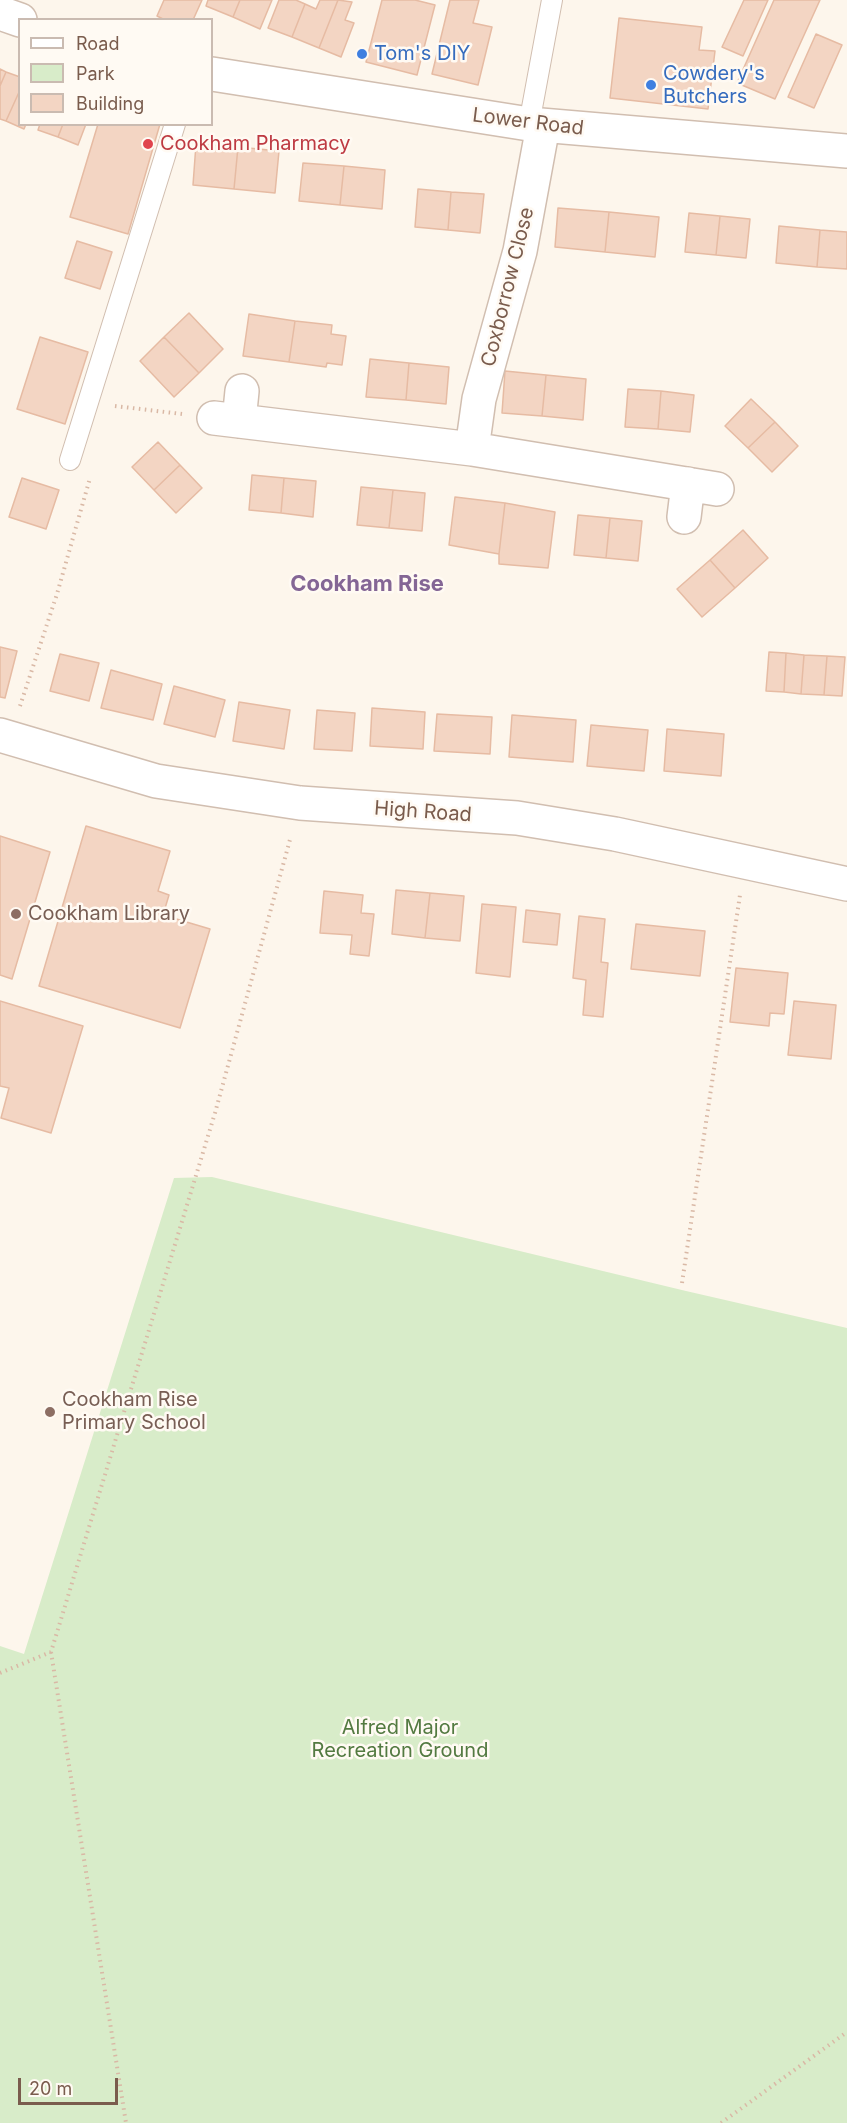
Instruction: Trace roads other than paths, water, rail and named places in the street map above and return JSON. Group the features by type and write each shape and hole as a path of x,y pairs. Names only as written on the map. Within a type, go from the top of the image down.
{"street":[{"path":"0,13 18,19"},
{"name":"Lower Road","path":"213,74 536,125 847,151"},
{"name":"Coxborrow Close","path":"472,449 479,399 520,251 536,125"},
{"path":"232,410 702,486 684,517"},
{"name":"High Road","path":"4,736 156,781 300,803 517,818 615,834 847,884"}],"lane":[{"path":"536,125 552,0"},
{"path":"70,460 174,126"}],"place":[{"name":"Tom's DIY","path":"362,54"},
{"name":"Cowdery's Butchers","path":"651,85"},
{"name":"Cookham Pharmacy","path":"148,144"},
{"name":"Cookham Library","path":"16,914"},
{"name":"Cookham Rise Primary School","path":"50,1412"}],"district":[{"name":"Cookham Rise","path":"367,584"}],"park label":[{"name":"Alfred Major Recreation Ground","path":"400,1740"}]}
